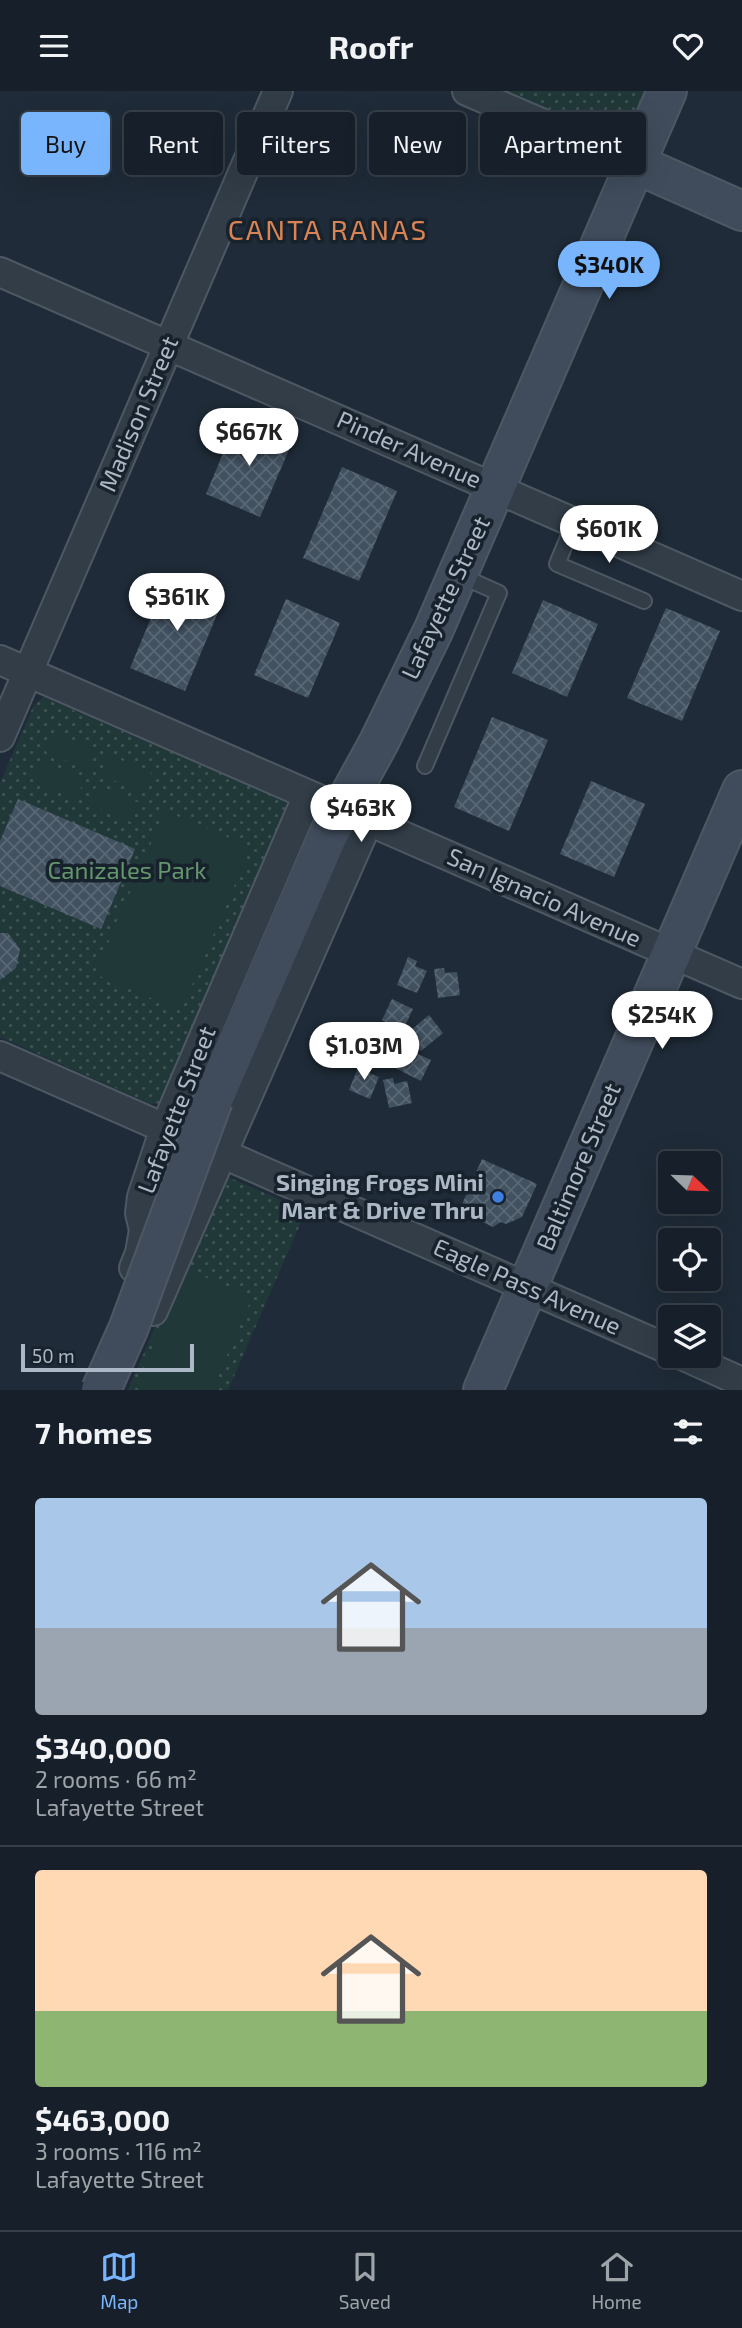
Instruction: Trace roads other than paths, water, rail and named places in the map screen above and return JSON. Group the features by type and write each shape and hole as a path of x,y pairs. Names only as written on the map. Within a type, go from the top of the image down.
{"main road":[{"name":"Lafayette Street","path":"646,140 667,91"},
{"path":"646,168 742,211"},
{"name":"Lafayette Street","path":"101,1390 129,1327 213,1100 339,808 385,729 458,575 631,175"},
{"name":"Baltimore Street","path":"484,1390 742,790"}],"street":[{"name":"Madison Street","path":"0,737 278,91"},
{"path":"467,91 516,112"},
{"name":"Pinder Avenue","path":"0,272 742,596"},
{"name":"San Ignacio Avenue","path":"0,660 742,984"},
{"name":"Lafayette Street","path":"81,1390 140,1252 144,1230 140,1213 142,1197 165,1128 339,808"},
{"name":"Lafayette Street","path":"118,1390 222,1153 339,808"},
{"name":"Eagle Pass Avenue","path":"0,1056 658,1345"},
{"path":"711,1368 742,1382"}],"lane":[{"path":"574,523 557,563 644,601"},
{"path":"425,766 499,593 458,575"}],"place":[{"name":"Singing Frogs Mini Mart & Drive Thru","path":"498,1197"}],"district":[{"name":"CANTA RANAS","path":"328,230"}],"park label":[{"name":"Canizales Park","path":"127,871"}]}
